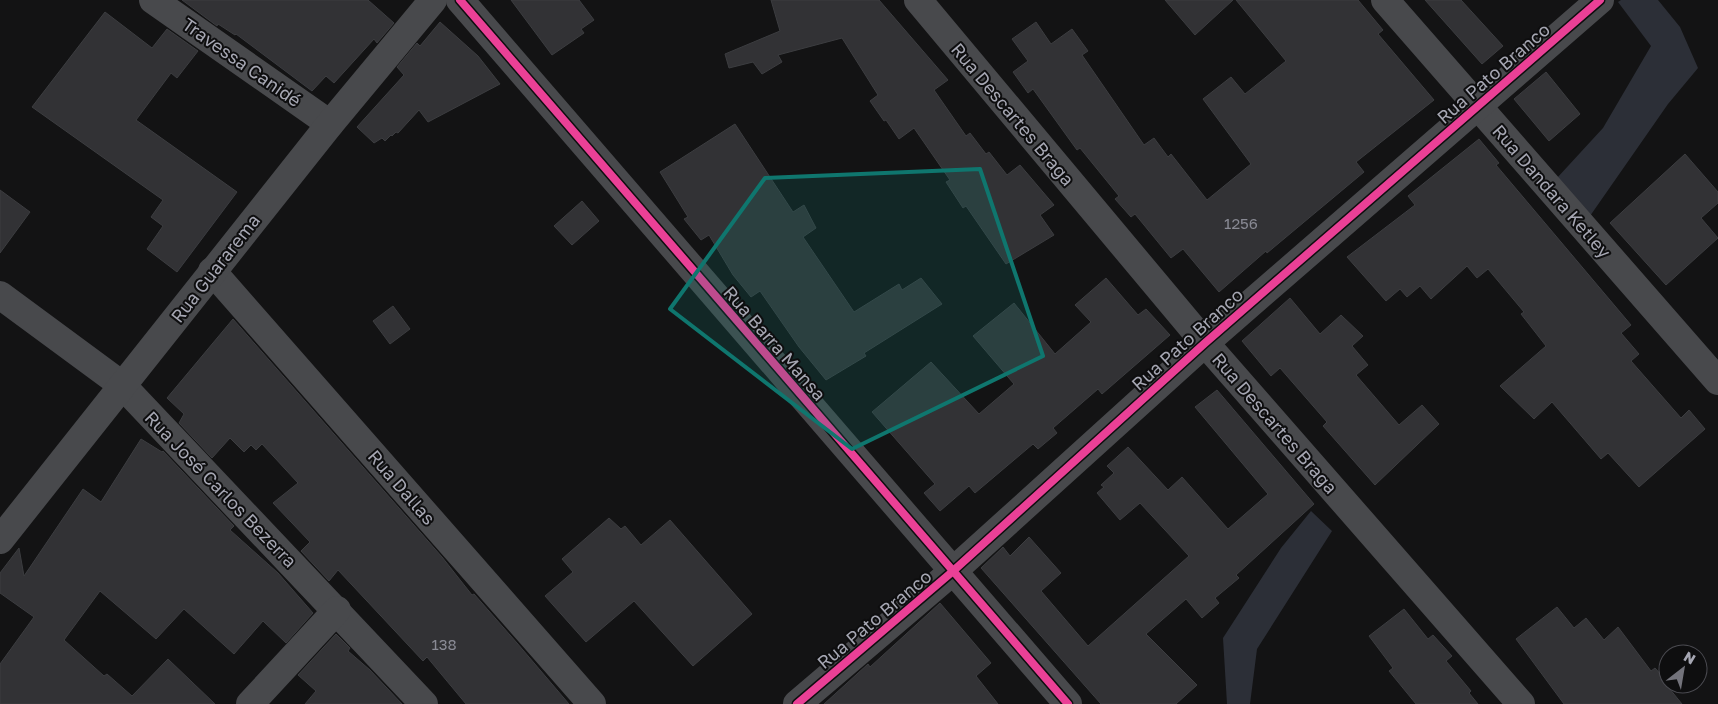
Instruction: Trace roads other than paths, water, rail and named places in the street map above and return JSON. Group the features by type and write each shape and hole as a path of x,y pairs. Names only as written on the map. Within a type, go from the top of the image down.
{"street":[{"name":"Travessa Canidé","path":"153,0 330,124"},
{"name":"Rua Guararema","path":"0,540 212,271 433,0"},
{"name":"Rua Barra Mansa","path":"460,0 952,572 1068,704"},
{"name":"Rua Descartes Braga","path":"918,0 1205,343 1521,704"},
{"name":"Rua Dandara Ketley","path":"1385,0 1718,381"},
{"name":"Rua Pato Branco","path":"797,704 952,572 1205,343 1600,0"},
{"name":"Rua Dallas","path":"212,271 592,704"},
{"name":"Rua José Carlos Bezerra","path":"0,295 122,385 424,704"},
{"path":"250,704 337,610"}]}
